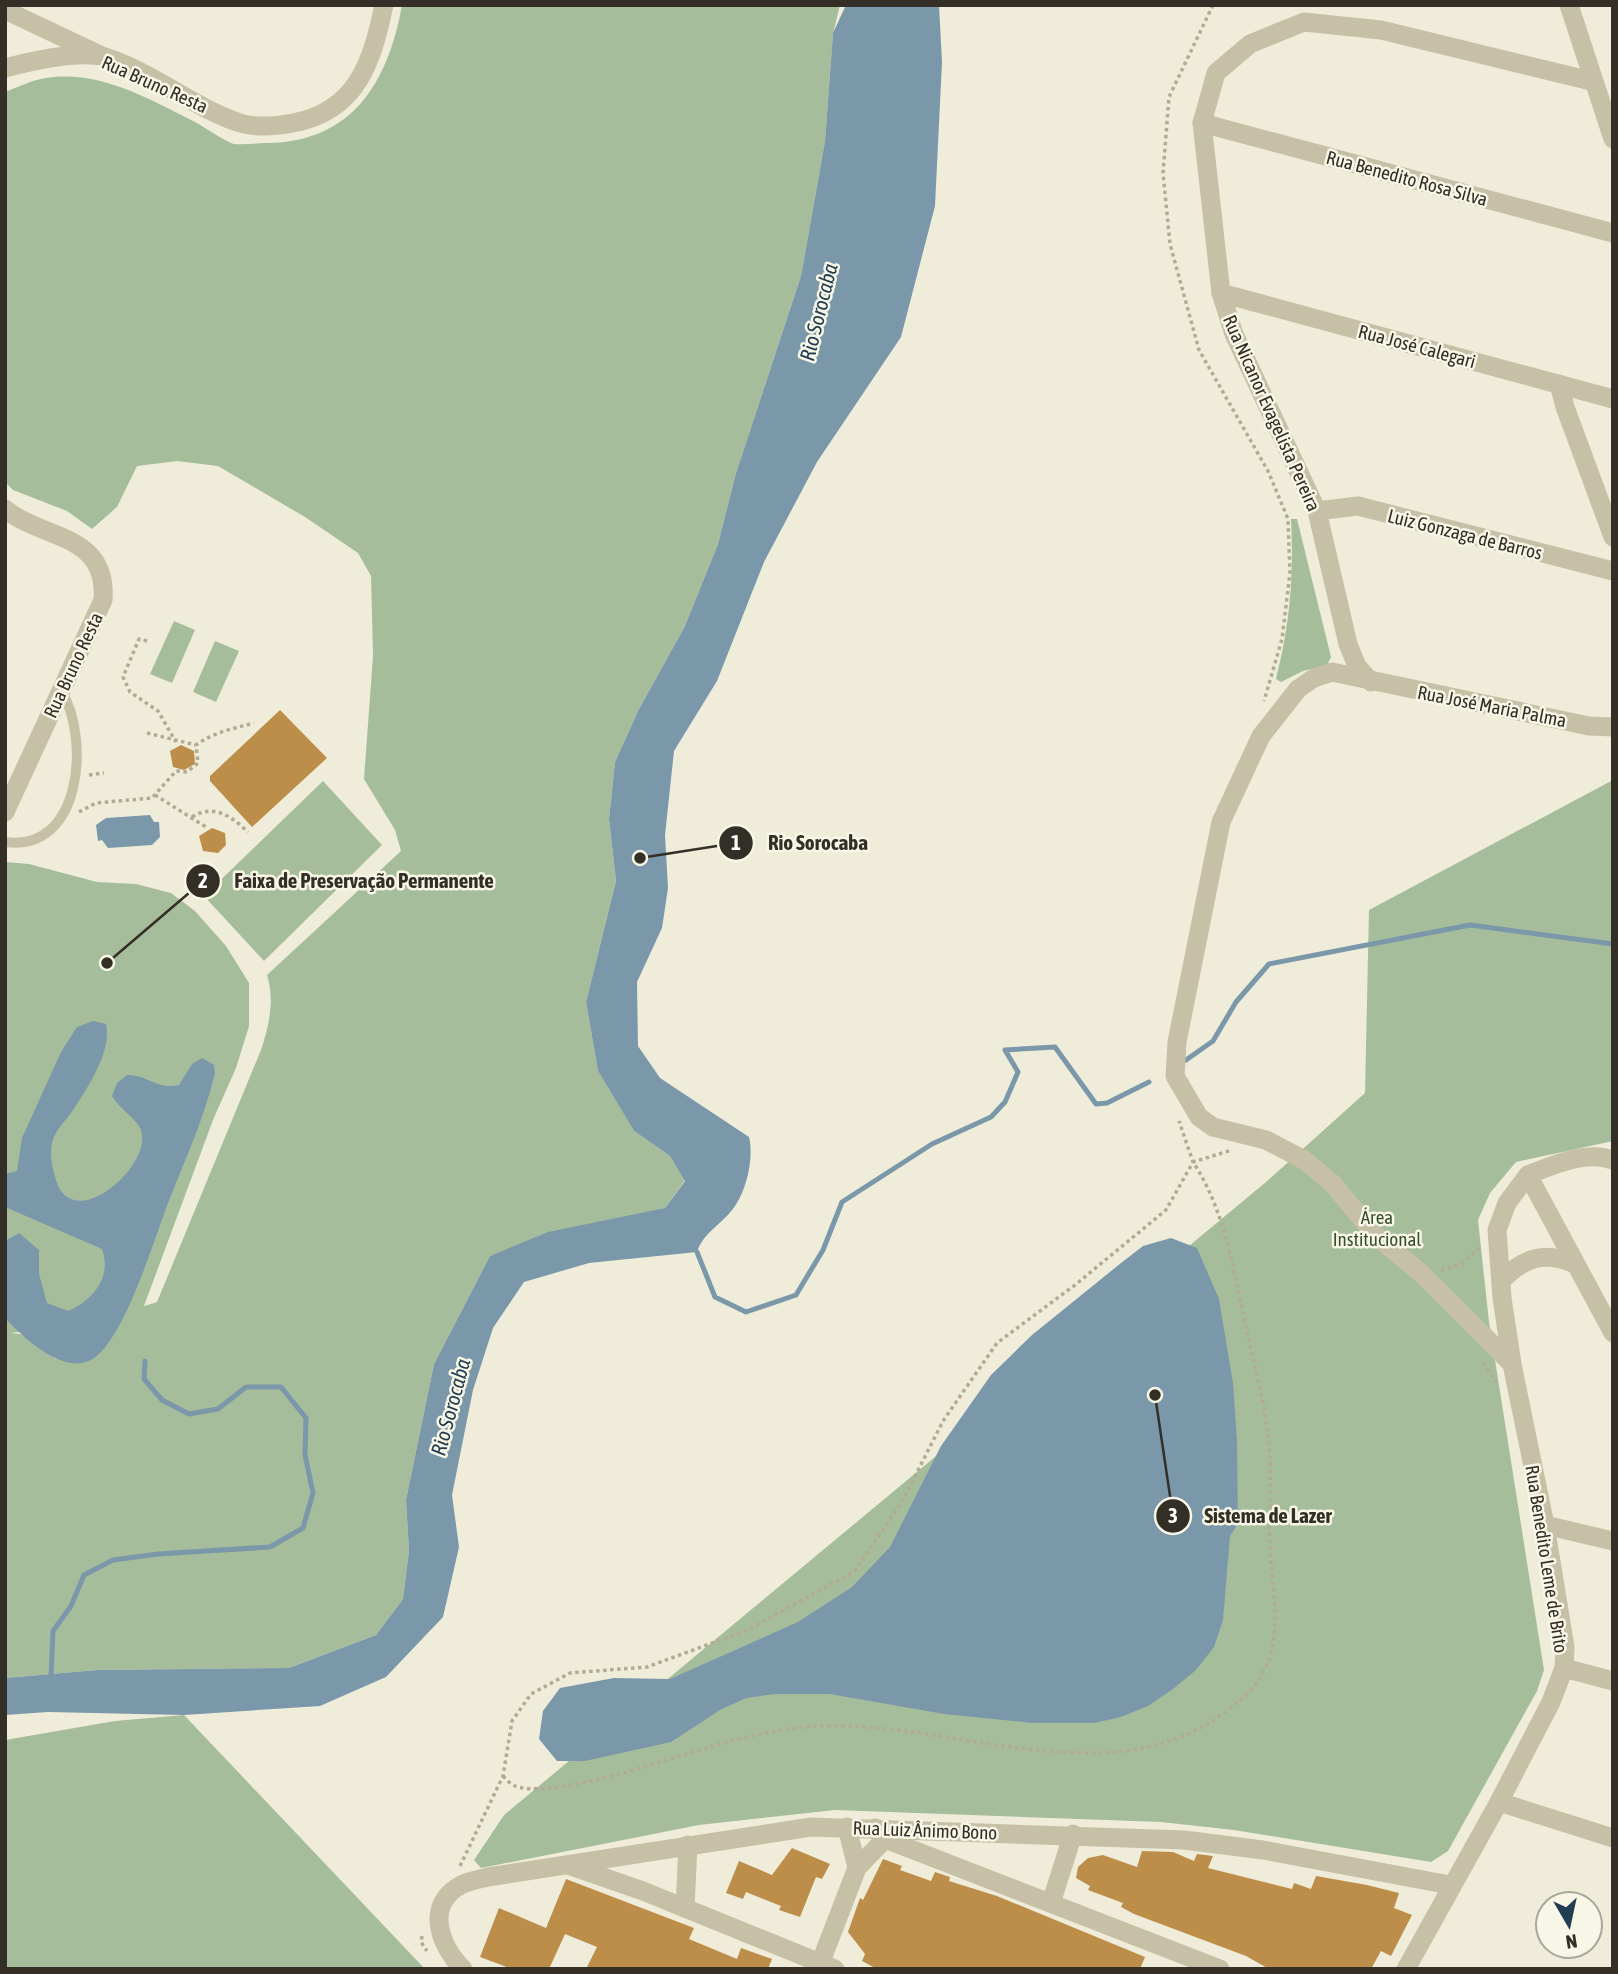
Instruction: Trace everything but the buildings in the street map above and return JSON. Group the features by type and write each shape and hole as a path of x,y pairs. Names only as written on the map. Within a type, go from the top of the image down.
{"street":[{"name":"Rua Bruno Resta","path":"5,68 48,57 104,57 241,123 276,126 303,121 329,110 349,94 363,74 373,52 384,5"},
{"path":"1569,5 1591,81 1613,139"},
{"path":"5,10 104,57"},
{"name":"Rua Nicanor Evagelista Pereira","path":"1371,682 1357,666 1348,644 1317,511 1234,334 1221,293 1202,123 1205,102 1216,73 1250,44 1304,22 1381,30 1591,81"},
{"name":"Rua Benedito Rosa Silva","path":"1202,123 1613,233"},
{"name":"Rua José Calegari","path":"1221,293 1613,399"},
{"path":"1559,384 1613,537"},
{"name":"Luiz Gonzaga de Barros","path":"1317,511 1358,506 1613,571"},
{"name":"Rua Bruno Resta","path":"5,509 85,550 101,571 104,583 103,600 5,812"},
{"name":"Rua José Maria Palma","path":"1512,1364 1422,1274 1376,1236 1333,1184 1304,1160 1266,1140 1213,1127 1199,1116 1187,1101 1175,1076 1177,1042 1222,822 1261,736 1298,689 1314,678 1332,672 1588,726 1613,727"},
{"path":"1613,1160 1603,1156 1559,1162 1528,1175 1613,1333"},
{"name":"Rua Benedito Leme de Brito","path":"1406,1969 1450,1885 1499,1802 1551,1702 1564,1668 1565,1647 1545,1525 1512,1364 1497,1230 1507,1203 1528,1175"},
{"path":"1501,1281 1514,1268 1536,1259 1556,1256 1576,1264"},
{"path":"1545,1525 1613,1541"},
{"path":"1564,1668 1613,1681"},
{"path":"1499,1802 1613,1838"},
{"name":"Rua Luiz Ânimo Bono","path":"432,1934 445,1900 461,1885 618,1856 811,1827 847,1827 880,1834 937,1830 1184,1840 1263,1850 1450,1885"},
{"path":"847,1827 857,1868"},
{"path":"937,1830 955,1865"},
{"path":"566,1865 643,1891 824,1967 857,1868 880,1834 1220,1969"},
{"path":"1051,1903 1073,1834"},
{"path":"685,1908 688,1845"},
{"path":"618,1856 623,1873 631,1884 643,1891"},
{"path":"432,1934 463,1969"}],"lane":[{"path":"5,842 29,839 50,830 66,811 78,771 76,731 69,703 62,692"}],"path":[{"path":"1213,5 1169,97 1163,173 1170,244 1199,350 1268,471 1288,519 1290,573 1282,639 1262,704"},
{"path":"147,641 139,639 123,677 130,692 158,711 176,742"},
{"path":"148,733 196,746 215,732 254,723"},
{"path":"82,808 96,803 152,798 176,771 187,772 198,763 196,746"},
{"path":"89,780 89,774 104,773"},
{"path":"155,795 206,827"},
{"path":"74,818 84,801"},
{"path":"192,817 213,811 228,814 248,832"},
{"path":"503,1776 513,1786 531,1788 598,1779 661,1764 753,1735 805,1727 873,1725 1071,1752 1127,1752 1162,1744 1210,1723 1244,1699 1263,1674 1273,1647 1277,1607 1270,1544 1269,1443 1226,1239 1210,1189 1193,1162 1175,1110"},
{"path":"457,1874 503,1776 512,1721 531,1694 570,1673 646,1667 745,1631 854,1572 903,1500 943,1421 997,1342 1075,1285 1166,1210 1193,1162"},
{"path":"1422,1274 1462,1265 1497,1230"},
{"path":"432,1934 421,1942 434,1960"}],"green space":[{"path":"402,5 840,5 833,34 825,141 801,276 736,473 718,544 685,626 639,709 615,762 609,819 616,881 586,1002 598,1071 634,1131 670,1156 685,1180 665,1208 490,1256 434,1364 406,1500 409,1551 403,1599 376,1635 289,1668 97,1670 5,1678 5,862 29,864 97,882 136,884 171,893 195,911 226,946 249,983 249,1026 236,1068 213,1120 144,1306 157,1302 261,1050 270,1013 271,994 267,975 401,851 395,830 364,779 373,656 371,576 358,553 305,517 218,466 177,461 137,466 117,507 92,529 67,511 13,490 5,482 5,92 46,78 85,78 140,95 234,144 297,140 322,132 361,103 376,83 396,33","holes":["78,1326 56,1359 21,1334 10,1333"]},
{"path":"1291,519 1297,519 1331,657 1327,665 1303,671 1281,682 1276,679 1290,600"},
{"path":"174,621 195,630 172,683 150,674"},
{"path":"215,641 239,651 216,702 193,692"},
{"name":"Área Institucional","path":"1613,780 1613,1141 1516,1162 1490,1193 1478,1220 1489,1322 1544,1670 1537,1691 1448,1851 1431,1862 1234,1830 1161,1822 835,1810 699,1825 481,1868 474,1860 504,1815 1266,1182 1365,1093 1369,910"},
{"path":"323,781 382,845 264,961 204,896"},
{"path":"184,1715 425,1969 5,1969 5,1740 115,1721"}],"water":[{"name":"Rio Sorocaba","path":"846,5 939,5 942,62 935,206 901,337 817,462 764,562 717,681 674,751 665,835 668,888 662,928 637,982 638,1046 660,1078 749,1137 750,1163 739,1199 704,1238 697,1252 589,1263 524,1282 493,1328 473,1390 452,1495 459,1547 443,1617 386,1677 320,1706 184,1715 48,1712 5,1715 5,1678 97,1670 289,1668 376,1635 403,1599 409,1551 406,1500 434,1364 490,1256 548,1232 665,1208 685,1181 670,1156 634,1131 598,1071 586,1002 616,881 609,819 615,762 639,709 685,626 718,544 736,473 801,276 825,141 833,33"},
{"path":"150,815 154,822 159,822 160,837 152,845 108,848 102,840 98,841 96,825 106,818"},
{"path":"93,1021 106,1024 103,1056 87,1089 56,1133 51,1148 56,1180 65,1196 79,1201 95,1198 111,1188 136,1158 142,1142 140,1128 112,1096 117,1083 127,1075 164,1086 179,1085 192,1064 202,1058 214,1065 215,1073 200,1123 126,1312 103,1350 91,1360 80,1363 68,1362 44,1352 5,1318 5,1241 19,1233 39,1250 39,1274 47,1303 68,1311 86,1300 98,1286 105,1269 102,1249 5,1207 5,1174 17,1171 22,1138 61,1052 77,1027"},
{"path":"1171,1238 1197,1248 1219,1299 1233,1383 1237,1440 1238,1524 1230,1536 1223,1620 1214,1647 1196,1670 1148,1706 1121,1717 1094,1723 1032,1723 944,1714 830,1694 775,1694 746,1698 720,1710 671,1742 585,1761 557,1761 539,1739 543,1711 560,1688 614,1678 670,1679 798,1622 852,1587 890,1547 941,1446 991,1375 1032,1335 1143,1246"}],"waterway":[{"path":"1186,1060 1213,1041 1236,1002 1269,964 1470,925 1613,944"},
{"path":"697,1252 715,1297 746,1312 796,1295 823,1250 842,1202 932,1144 991,1117 1005,1102 1018,1072 1005,1050 1055,1047 1096,1104 1107,1103 1149,1082"},
{"path":"51,1678 53,1631 71,1606 84,1575 113,1560 158,1554 270,1547 303,1528 313,1493 305,1455 306,1418 281,1387 246,1387 218,1409 189,1414 162,1400 144,1379 145,1361"}],"place":[{"name":"Rio Sorocaba","path":"640,858"},
{"name":"Faixa de Preservação Permanente","path":"107,963"},
{"name":"Sistema de Lazer","path":"1155,1395"}]}
